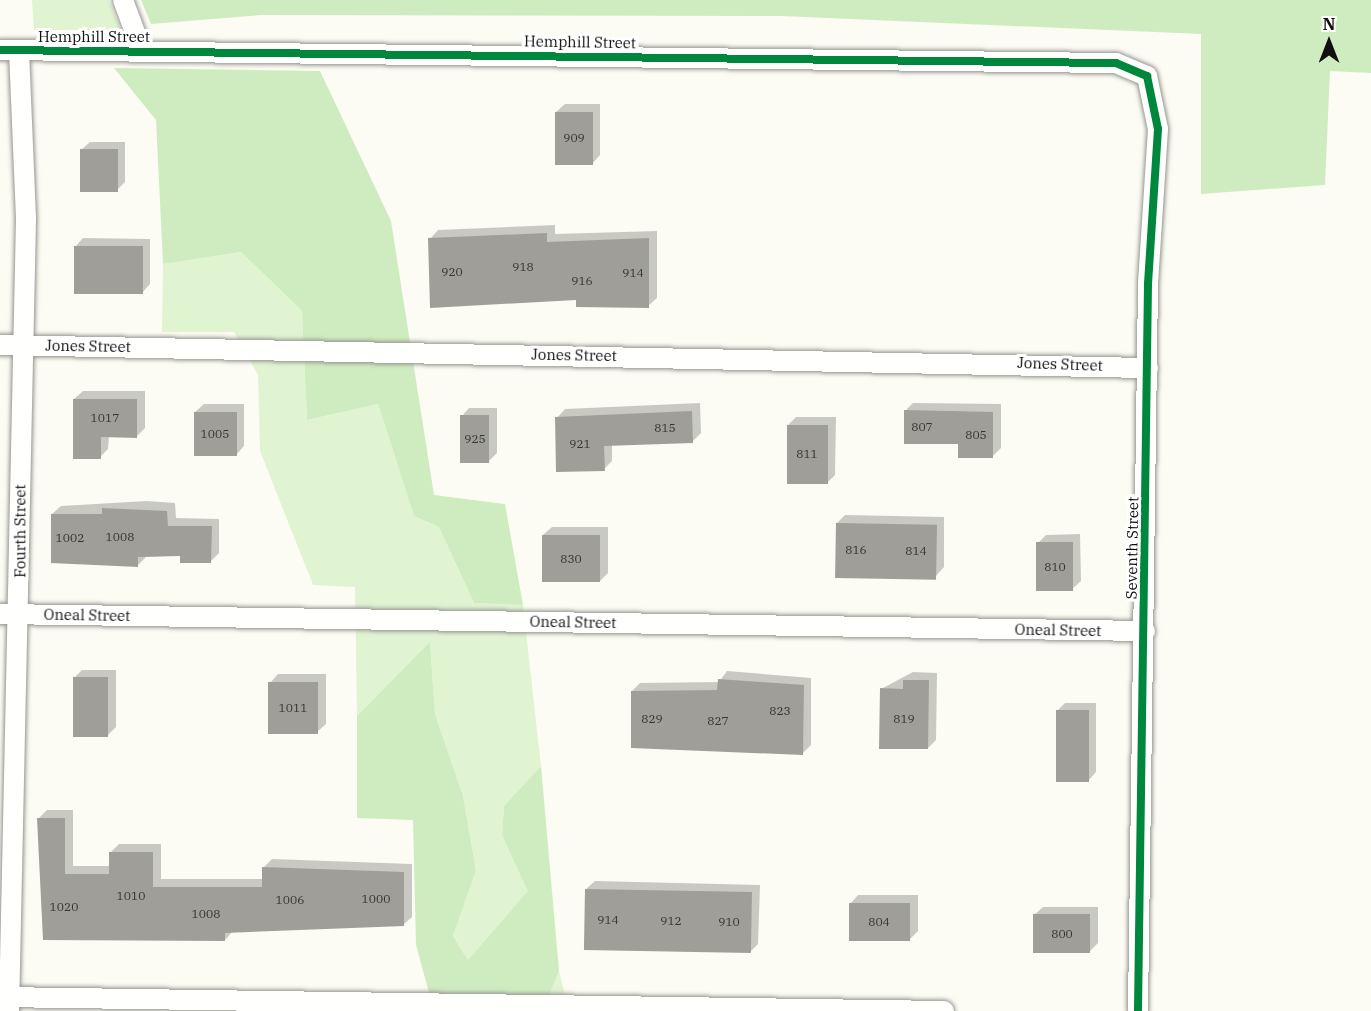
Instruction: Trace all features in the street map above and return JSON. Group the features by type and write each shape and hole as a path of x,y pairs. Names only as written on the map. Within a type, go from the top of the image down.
{"street":[{"path":"123,0 142,51"},
{"name":"Hemphill Street","path":"9,50 1116,63 1136,68 1151,85"},
{"name":"Fourth Street","path":"6,1002 10,614 26,218 9,50"},
{"name":"Seventh Street","path":"1138,1011 1148,368 1158,129 1151,85"},
{"name":"Jones Street","path":"0,345 1148,368"},
{"name":"Oneal Street","path":"10,614 1145,631"},
{"path":"6,1002 944,1011"}],"green space":[{"path":"32,0 109,0 121,30 34,30"},
{"path":"141,0 1371,0 1371,73 1330,71 1325,185 1201,194 1201,34 781,16 261,15 151,24"},
{"path":"114,68 320,71 391,221 434,495 505,504 523,605 474,603 439,527 414,516 378,404 307,420 302,311 241,252 163,264 156,120"},
{"path":"241,252 302,311 307,420 378,404 414,516 439,527 474,603 523,605 541,766 504,806 502,835 529,891 468,960 453,936 476,869 463,796 435,714 430,643 357,716 355,587 313,585 260,451 258,375 234,332 162,332 163,264"},
{"path":"430,642 435,714 463,796 476,870 453,936 468,960 528,891 502,835 504,806 541,766 559,971 543,1011 434,1011 416,945 413,820 357,818 357,716"},
{"path":"559,971 569,1011 543,1011"}],"building":[{"path":"555,112 593,112 593,165 555,165"},
{"path":"80,149 118,149 118,192 80,192"},
{"path":"547,233 547,242 649,238 649,308 576,307 576,300 430,308 428,238"},
{"path":"74,246 143,246 143,294 74,294"},
{"path":"73,399 137,399 137,438 101,437 101,459 73,459"},
{"path":"904,410 993,412 993,458 958,458 958,444 904,444"},
{"path":"692,411 693,443 604,446 605,471 556,472 555,417"},
{"path":"194,412 237,412 237,456 194,456"},
{"path":"460,415 489,415 489,463 460,463"},
{"path":"787,425 828,425 828,484 787,484"},
{"path":"102,508 167,511 168,526 212,526 211,563 180,563 180,556 138,557 138,567 51,563 51,514 102,514"},
{"path":"836,523 937,525 936,580 835,578"},
{"path":"542,535 600,535 600,582 542,582"},
{"path":"1036,542 1073,542 1073,591 1036,591"},
{"path":"73,677 108,677 108,737 73,737"},
{"path":"718,679 804,685 803,755 631,748 631,691 717,690"},
{"path":"903,680 929,680 928,749 879,749 880,688 903,689"},
{"path":"268,682 318,682 318,734 268,734"},
{"path":"1056,710 1089,710 1089,782 1056,782"},
{"path":"37,818 65,818 65,874 109,874 109,852 153,852 153,887 262,887 262,867 404,872 404,926 225,933 225,941 43,940"},
{"path":"585,889 752,892 751,953 584,950"},
{"path":"849,903 910,903 910,941 849,941"},
{"path":"1033,914 1090,914 1090,953 1033,953"}],"cycle path":[{"path":"0,50 1116,63 1147,76 1158,129 1148,284 1138,1011"}]}
